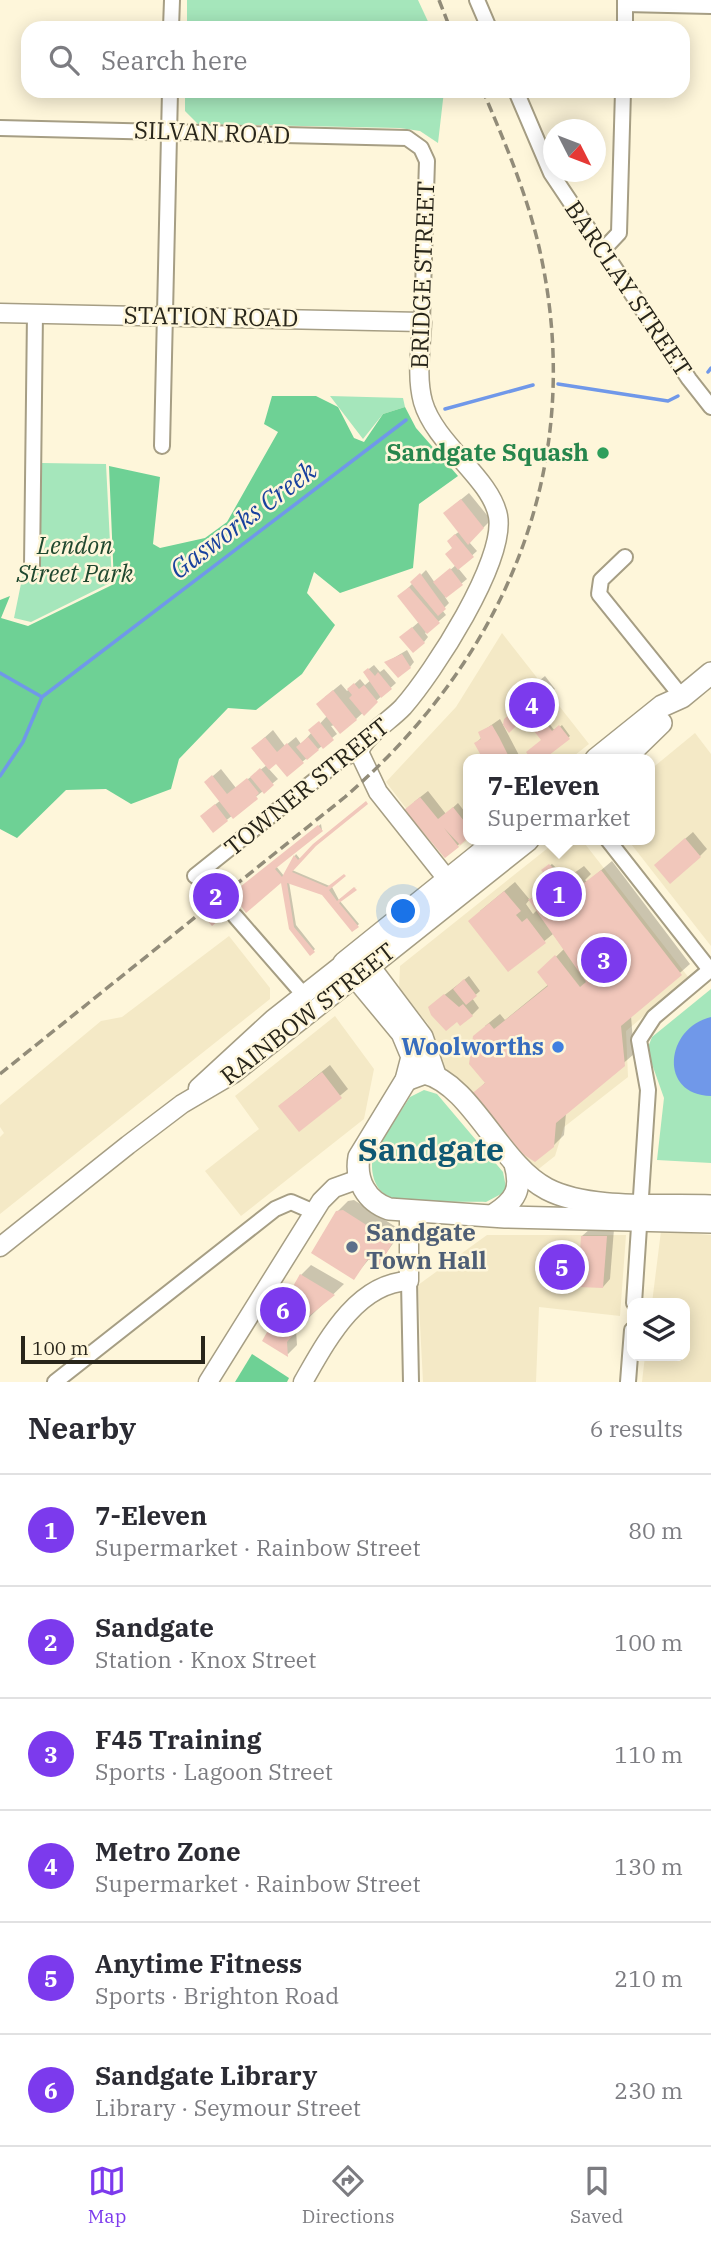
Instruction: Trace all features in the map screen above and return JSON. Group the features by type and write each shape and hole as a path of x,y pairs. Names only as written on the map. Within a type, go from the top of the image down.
{"main road":[{"path":"602,754 662,706 682,697 711,673"},
{"path":"629,754 672,713 682,697"},
{"name":"RAINBOW STREET","path":"357,965 425,922 492,845"},
{"name":"RAINBOW STREET","path":"357,965 454,887 520,845"},
{"path":"389,994 391,971 425,922"},
{"path":"357,965 389,994 422,1038 435,1075"},
{"path":"357,965 410,1045 412,1057 406,1080 362,1150 357,1168 359,1179 376,1203 389,1209 409,1211 495,1214 641,1212 711,1206"},
{"path":"406,1080 425,1073 435,1075 451,1086 515,1164 544,1188 572,1198 711,1222"},
{"path":"495,1214 511,1203 518,1193 520,1182 515,1164"}],"street":[{"path":"171,21 172,0"},
{"path":"477,0 486,21"},
{"path":"625,21 625,2 711,6"},
{"path":"162,446 170,98"},
{"name":"BARCLAY STREET","path":"519,98 551,173 711,407"},
{"path":"602,251 619,233 623,98"},
{"name":"SILVAN ROAD","path":"0,128 407,138 421,148"},
{"name":"BRIDGE STREET","path":"421,148 427,161 420,386 423,402"},
{"name":"STATION ROAD","path":"0,313 422,322"},
{"path":"32,566 35,313"},
{"name":"TOWNER STREET","path":"195,876 339,761 360,750 395,716 432,673 486,571 499,525 494,504 433,425 423,402"},
{"path":"625,557 601,580 599,594 682,697"},
{"path":"360,750 359,756 378,792 454,887"},
{"path":"612,845 710,969 654,1017 639,1040 648,1090 634,1298"},
{"path":"234,916 303,994"},
{"name":"RAINBOW STREET","path":"0,1247 182,1104 226,1060 303,994 357,965"},
{"name":"RAINBOW STREET","path":"182,1104 233,1074 357,965"},
{"path":"208,1382 314,1212 334,1188 359,1179"},
{"path":"55,1382 275,1209 295,1203 314,1212"},
{"path":"409,1211 411,1382"},
{"path":"303,1382 337,1325 347,1314 388,1284 409,1281"},
{"path":"628,1382 630,1361"}],"shaded area":[{"path":"502,633 589,744 576,754 463,754 463,844 444,858 386,782 456,707"},
{"path":"695,733 711,754 711,946 632,845 655,845 655,766"},
{"path":"552,845 586,845 689,978 626,1031 628,1077 564,1127 555,1156 531,1175 436,1059 428,1024 399,989 400,966"},
{"path":"229,936 270,988 270,999 0,1214 0,1137 4,1133 0,1127 0,1105 101,1021 122,1017"},
{"path":"335,1016 374,1069 364,1119 241,1216 205,1171 259,1129 235,1096"},
{"path":"661,1231 711,1235 711,1382 642,1382 644,1361 690,1361 690,1298 653,1298"},
{"path":"487,1235 626,1235 620,1316 539,1307 536,1382 423,1382 418,1285"}],"green space":[{"path":"187,0 418,0 428,21 187,21"},
{"path":"185,98 443,98 438,143 420,131 400,128 198,124 185,111"},
{"path":"272,396 316,396 338,407 354,438 364,442 383,414 405,407 416,428 458,476 419,504 413,568 340,593 314,572 307,593 335,625 302,674 256,710 228,708 179,759 171,789 131,804 106,789 66,790 17,838 0,829 0,600 10,596 1,618 28,626 114,584 109,466 160,477 153,544 160,548 205,538 227,522 278,432 264,424"},
{"path":"330,396 403,398 405,407 383,414 363,439"},
{"name":"Lendon Street Park","path":"42,463 106,464 112,582 31,622 14,618 24,569 38,570"},
{"path":"711,989 711,1163 657,1160 664,1098 647,1050 652,1037"},
{"path":"424,1090 437,1094 503,1172 506,1187 503,1193 486,1202 422,1201 390,1197 376,1185 372,1166 373,1154 410,1097"},
{"path":"252,1354 289,1378 287,1382 235,1382"}],"water":[{"path":"711,1017 711,1096 694,1093 682,1085 674,1060 684,1034"}],"building":[{"path":"461,499 484,528 468,545 443,513"},
{"path":"455,534 474,557 458,570 445,554 452,548 447,541"},
{"path":"450,568 463,585 446,598 433,582"},
{"path":"420,573 446,609 438,616 410,582"},
{"path":"409,587 440,623 427,634 397,596"},
{"path":"412,627 425,643 413,653 399,637"},
{"path":"402,654 411,668 398,678 384,662"},
{"path":"368,668 375,676 378,672 392,689 381,698 363,672"},
{"path":"537,682 549,698 535,709 552,731 559,725 570,739 550,754 527,754 526,752 541,740 524,718 509,733 503,725 504,719 528,700 523,693"},
{"path":"354,683 359,689 364,685 378,702 364,716 349,698 352,695 347,689"},
{"path":"333,690 357,720 340,734 316,704"},
{"path":"319,721 334,740 323,749 308,730"},
{"path":"492,725 508,754 480,754 474,743 481,739 478,732"},
{"path":"265,737 277,752 287,743 304,763 287,777 276,764 269,770 251,748"},
{"path":"308,737 319,750 307,760 296,747"},
{"path":"260,768 274,785 264,794 250,777"},
{"path":"212,775 227,794 247,778 259,793 256,796 258,799 233,819 204,782"},
{"path":"420,797 438,819 453,807 463,820 463,842 460,845 444,828 459,847 445,858 404,810"},
{"path":"366,801 368,804 316,846 292,872 327,887 344,874 346,876 329,890 337,901 354,887 357,890 339,903 359,927 352,932 322,895 287,883 294,927 315,952 310,956 289,929 281,883 246,913 239,903 212,926 207,920 231,894 318,825 323,831 275,869 282,877 294,855 298,860 313,844"},
{"path":"215,804 228,821 213,833 200,816"},
{"path":"685,838 701,857 670,884 654,865"},
{"path":"549,864 566,880 576,872 584,883 601,870 682,975 621,1026 625,1066 556,1123 554,1147 535,1162 518,1151 470,1095 485,1083 469,1064 473,1036 489,1023 494,1029 548,986 537,972 555,955 580,987 586,982 528,899 542,897 555,887 541,870"},
{"path":"504,891 521,911 516,915 522,922 527,918 546,943 508,972 468,921"},
{"path":"464,979 477,996 466,1005 453,989"},
{"path":"444,994 459,1007 463,1004 473,1016 460,1026 457,1022 446,1031 431,1015 428,1007"},
{"path":"322,1072 342,1098 299,1132 278,1106"},
{"name":"Sandgate Town Hall","path":"343,1210 393,1242 379,1266 368,1259 354,1280 311,1253 336,1211"},
{"path":"581,1236 607,1236 603,1288 578,1287"},
{"path":"300,1274 335,1295 308,1317 287,1342 288,1357 262,1341"}],"waterway":[{"path":"708,372 711,368"},
{"name":"Gasworks Creek","path":"558,384 668,401 678,396"},
{"name":"Gasworks Creek","path":"445,409 533,385"},
{"name":"Gasworks Creek","path":"0,776 23,742 42,697 406,420"},
{"name":"Gasworks Creek","path":"0,673 42,697"}],"railway":[{"path":"439,0 447,21"},
{"path":"0,1074 345,797 401,743 449,684 489,621 520,554 541,484 552,410 552,334 541,256 530,214 486,98"}],"place":[{"name":"Sandgate Squash","path":"603,453"},
{"name":"Metro Zone","path":"532,705"},
{"name":"7-Eleven","path":"559,894"},
{"name":"Sandgate","path":"216,896"},
{"name":"F45 Training","path":"604,960"},
{"name":"Woolworths","path":"558,1047"},
{"name":"Sandgate Town Hall","path":"352,1247"},
{"name":"Anytime Fitness","path":"562,1267"},
{"name":"Sandgate Library","path":"283,1310"}],"district":[{"name":"Sandgate","path":"431,1150"}]}
